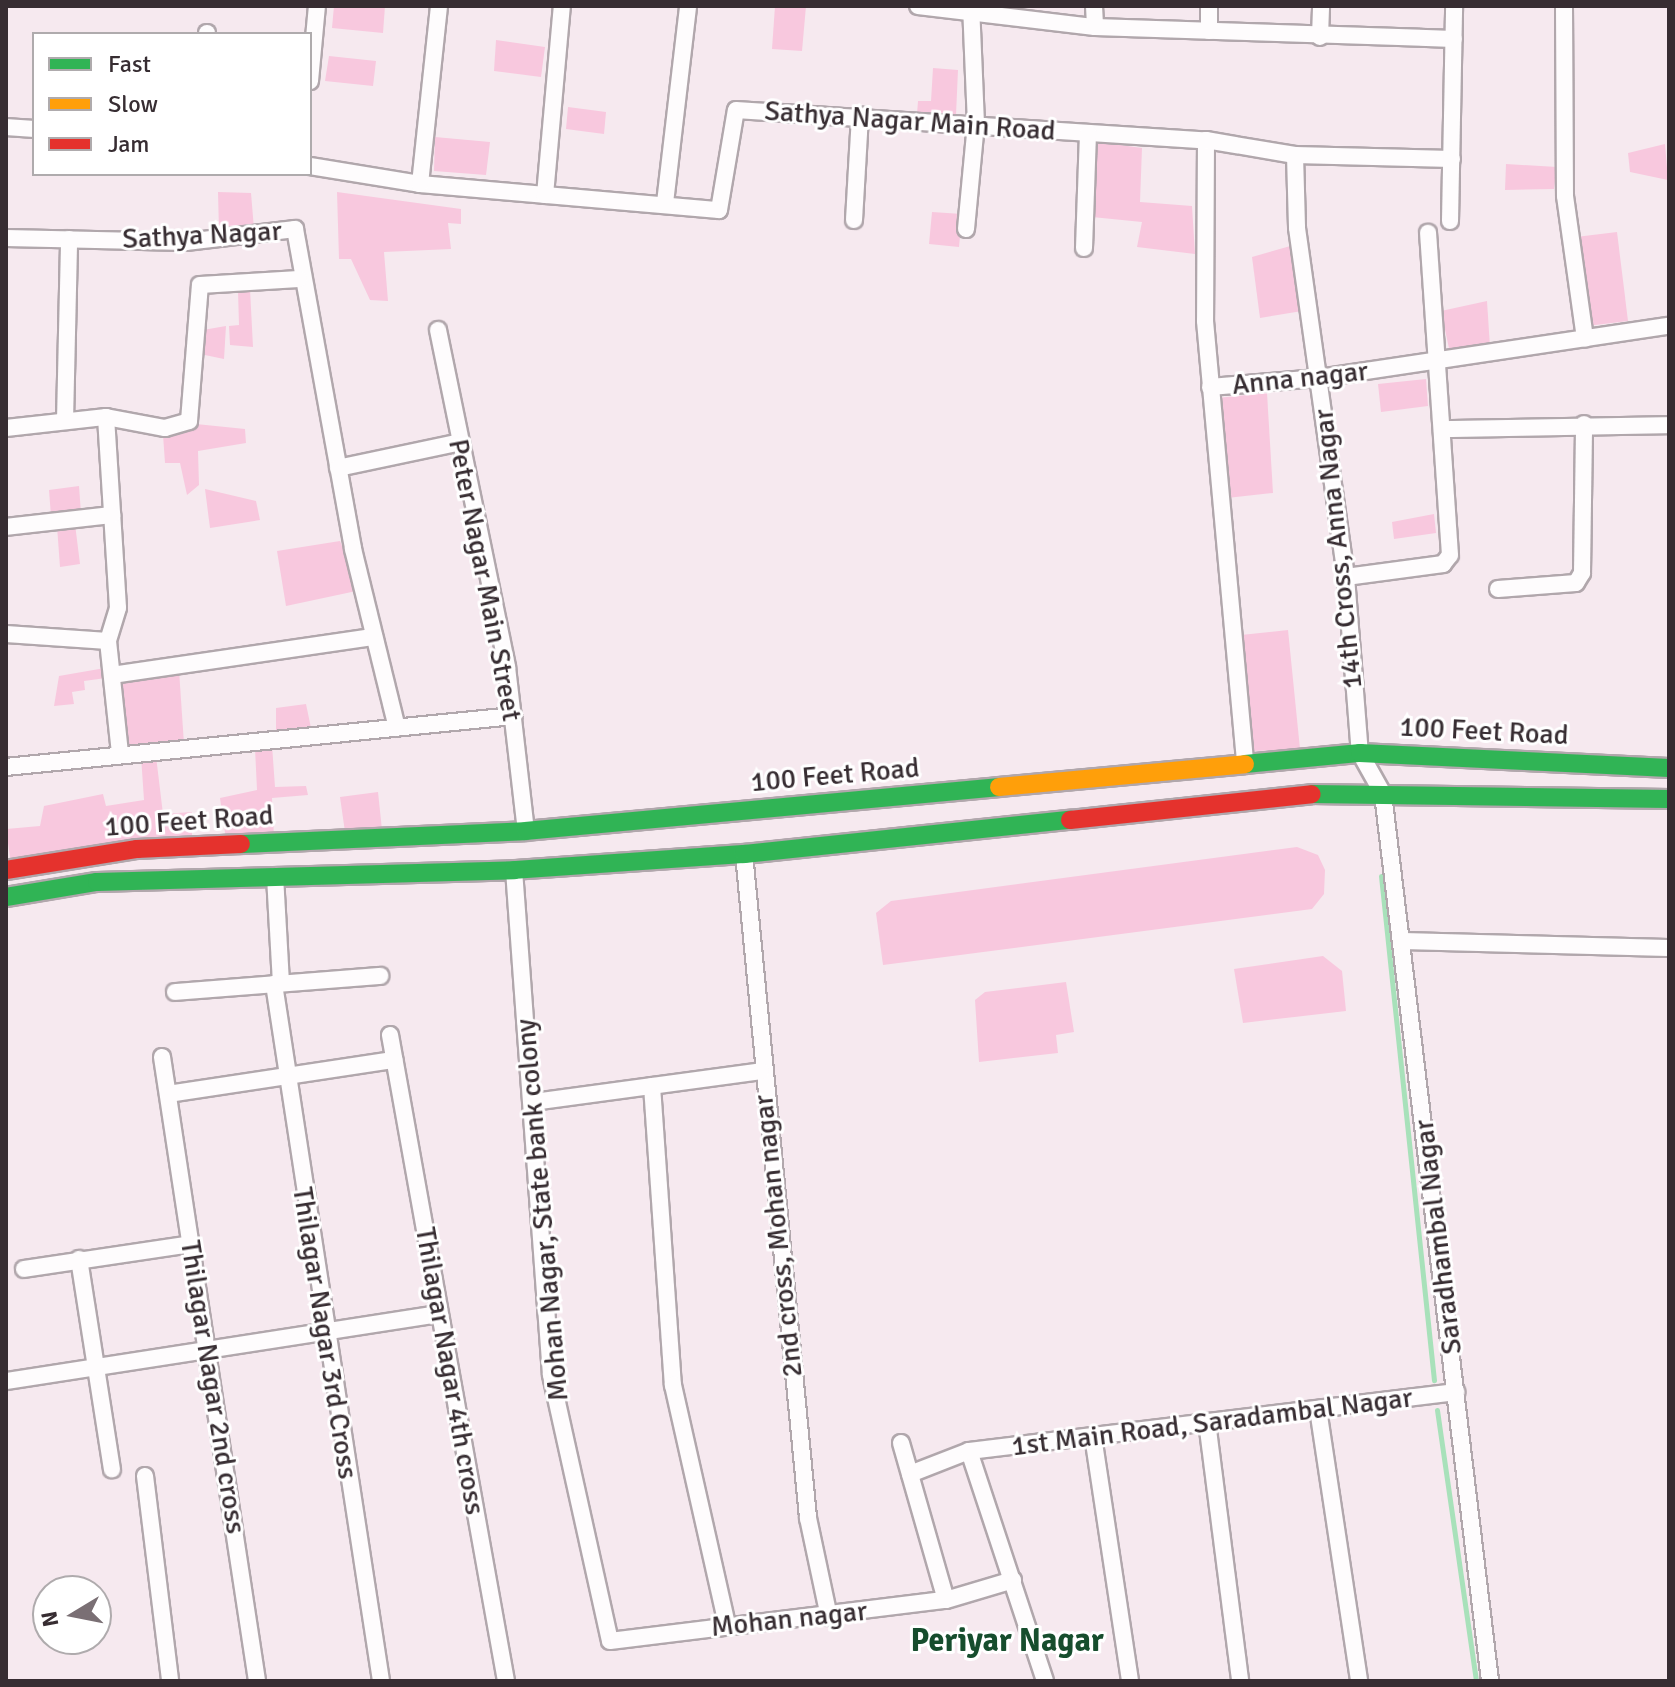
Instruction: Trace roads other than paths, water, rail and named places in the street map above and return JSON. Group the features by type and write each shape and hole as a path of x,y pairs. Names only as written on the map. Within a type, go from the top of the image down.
{"highway":[{"name":"100 Feet Road","path":"6,870 137,849 526,831 1360,753 1669,768"},
{"name":"100 Feet Road","path":"6,897 97,882 514,870 744,854 1305,795 1669,799"},
{"path":"6,913 97,882"}],"street":[{"path":"312,60 317,6"},
{"path":"420,184 439,6"},
{"path":"545,195 562,6"},
{"path":"665,203 688,6"},
{"path":"918,6 970,8 1095,27 1320,37 1454,39"},
{"path":"1094,6 1095,27"},
{"path":"1209,6 1209,31"},
{"path":"1320,37 1321,6"},
{"path":"1450,221 1454,6"},
{"path":"1564,6 1565,196 1585,339"},
{"path":"966,229 976,124 970,8"},
{"name":"Sathya Nagar Main Road","path":"312,166 420,184 719,210 736,110 860,115 1206,140 1295,155 1452,159"},
{"path":"854,220 860,115"},
{"path":"6,127 32,129"},
{"path":"1084,248 1088,133"},
{"path":"1206,140 1210,387"},
{"name":"14th Cross, Anna Nagar","path":"1295,155 1297,228 1346,577 1360,753"},
{"name":"Sathya Nagar","path":"6,238 186,242 295,229 299,279 374,637 397,728"},
{"path":"1346,577 1443,564 1450,555 1446,429 1428,233"},
{"path":"65,421 69,239"},
{"path":"6,428 106,417 165,428 189,421 200,285 299,279"},
{"name":"Anna nagar","path":"1245,764 1210,387 1319,378 1669,326"},
{"name":"Peter Nagar Main Street","path":"438,330 457,443 513,716 526,831"},
{"path":"106,417 118,608 108,641 120,753"},
{"path":"1446,429 1584,424 1669,425"},
{"path":"1498,589 1576,583 1582,573 1584,424"},
{"path":"338,468 457,443"},
{"path":"6,527 112,515"},
{"path":"6,634 108,641"},
{"path":"112,675 374,637"},
{"path":"6,767 120,753 513,716"},
{"path":"1360,753 1383,794"},
{"name":"Saradhambal Nagar","path":"1383,794 1490,1681"},
{"name":"2nd cross, Mohan nagar","path":"744,854 761,1071 808,1518 829,1617"},
{"name":"Mohan Nagar, State bank colony","path":"514,870 551,1375 610,1641"},
{"name":"Thilagar Nagar 3rd Cross","path":"275,876 285,1075 381,1681"},
{"path":"1402,941 1669,948"},
{"path":"175,992 380,976"},
{"name":"Thilagar Nagar 4th cross","path":"390,1035 506,1681"},
{"name":"Thilagar Nagar 2nd cross","path":"162,1057 257,1681"},
{"path":"168,1094 394,1060"},
{"path":"533,1102 761,1071"},
{"path":"652,1086 673,1385 727,1625"},
{"path":"24,1269 191,1244"},
{"path":"79,1259 112,1469"},
{"path":"6,1381 439,1314"},
{"name":"1st Main Road, Saradambal Nagar","path":"910,1474 969,1451 1456,1392"},
{"path":"1318,1409 1359,1681"},
{"path":"1207,1422 1240,1681"},
{"path":"1093,1436 1130,1681"},
{"path":"901,1443 946,1600"},
{"path":"969,1451 1045,1681"},
{"path":"145,1476 170,1681"},
{"name":"Mohan nagar","path":"610,1641 727,1625 829,1617 946,1600 1013,1580"}],"waterway":[{"path":"1381,876 1434,1380"},
{"path":"1437,1410 1476,1681"}],"district":[{"name":"Periyar Nagar","path":"1007,1641"}]}
